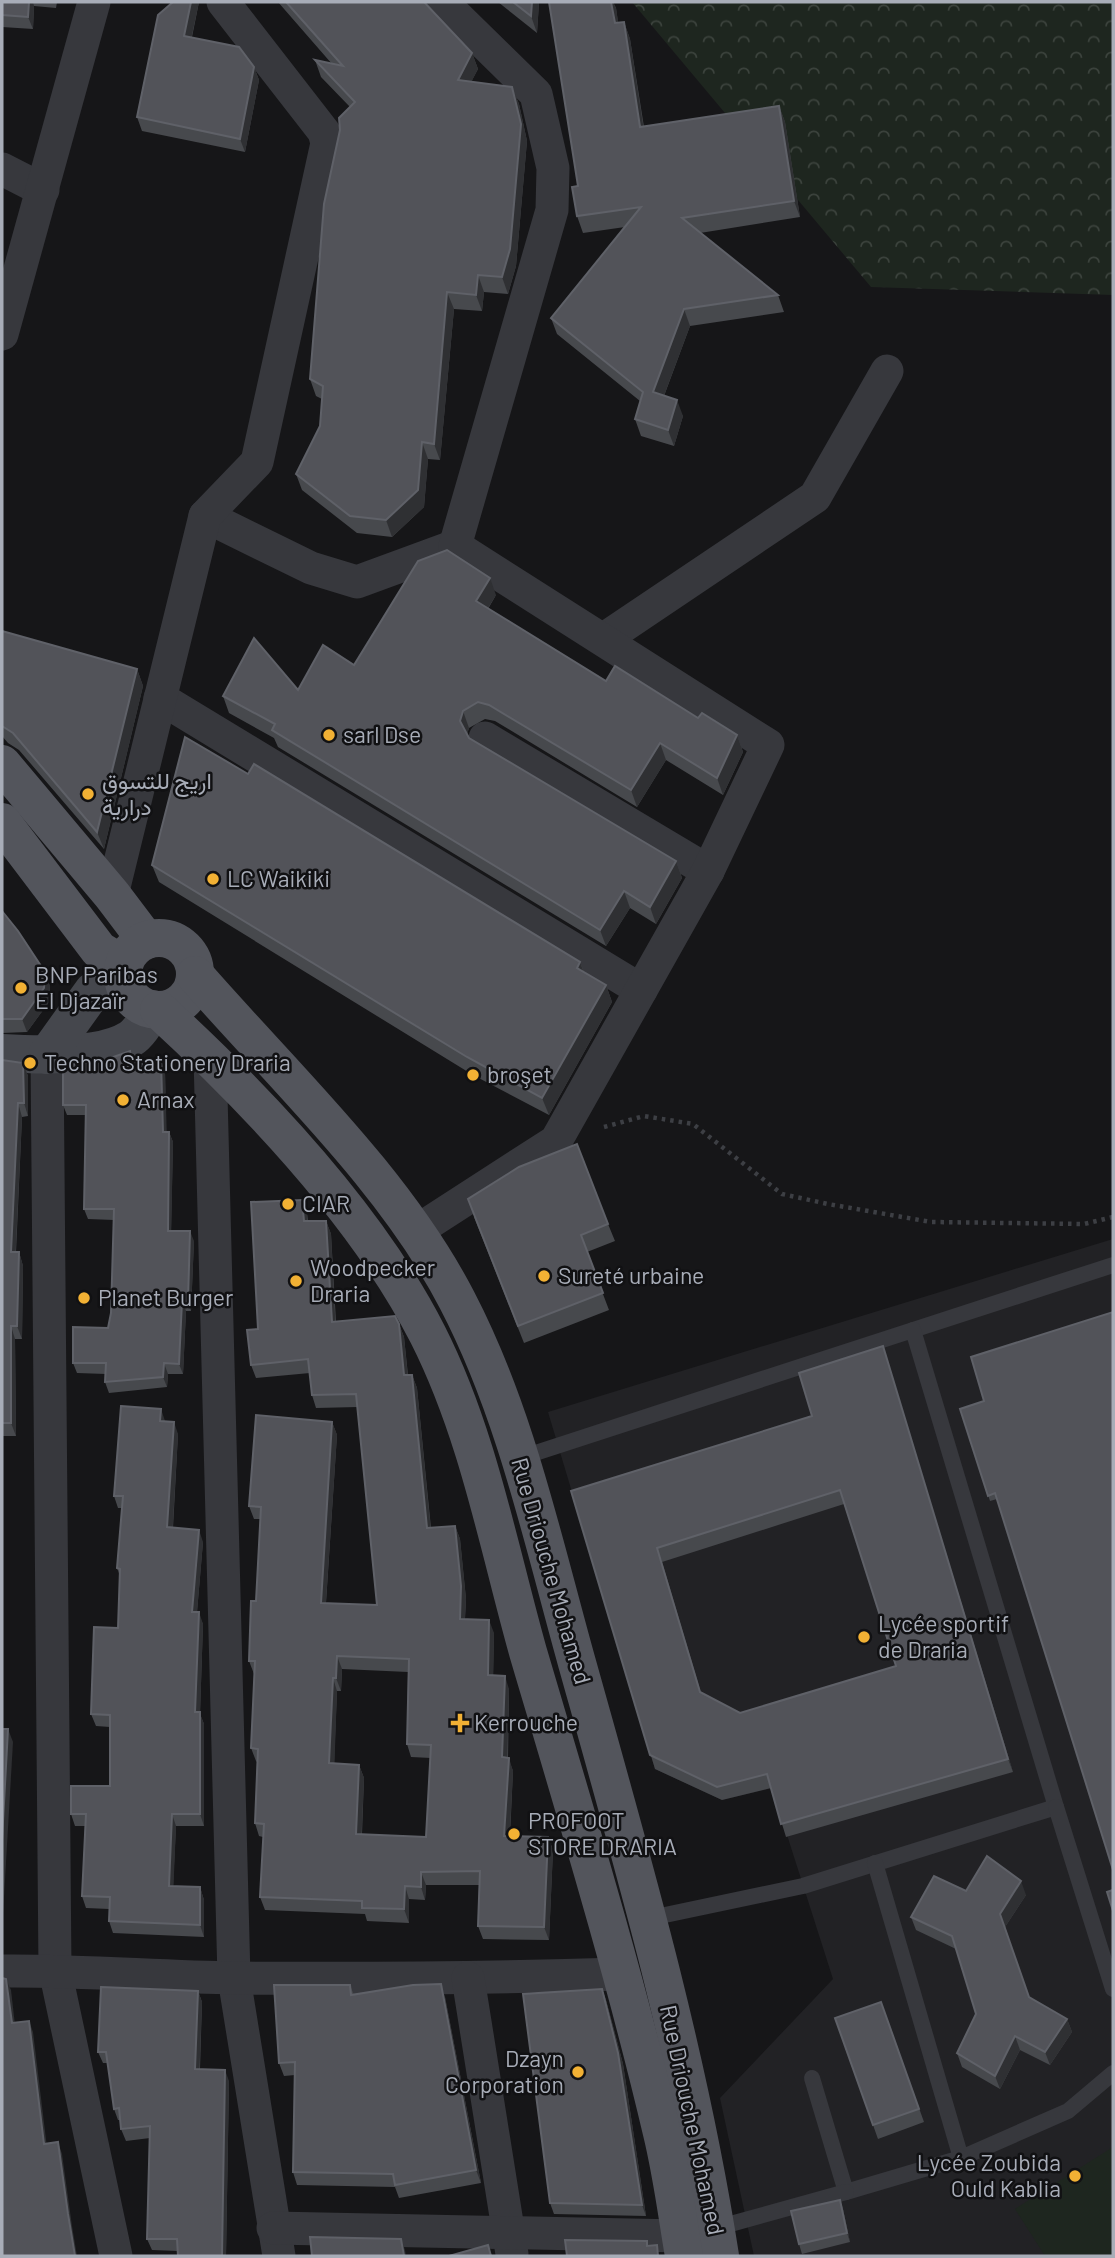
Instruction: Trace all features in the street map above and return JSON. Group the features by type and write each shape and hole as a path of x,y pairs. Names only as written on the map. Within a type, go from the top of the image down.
{"main road":[{"path":"2,764 112,895 131,960 124,983 135,1001 156,1010"},
{"path":"2,822 99,950 131,960"},
{"path":"2,1054 47,1055 112,1047 132,1039 156,1010 180,1003 188,995 195,975 188,953 180,944 158,938 93,992 47,1055"},
{"name":"Rue Driouche Mohamed","path":"195,975 315,1105 415,1232 457,1299 475,1338 520,1458 646,1919 704,2156 700,2244"},
{"name":"Rue Driouche Mohamed","path":"156,1010 210,1057 345,1207 396,1280 427,1333 445,1372 480,1470 663,2136 700,2244"}],"street":[{"path":"2,334 94,2"},
{"path":"112,895 205,516 257,462 327,143 324,132 223,2"},
{"path":"442,2 537,94 553,168 548,222 455,546"},
{"path":"2,169 43,190"},
{"path":"604,639 815,497 887,371"},
{"path":"205,516 311,568 357,582 455,546"},
{"path":"415,1232 556,1141 708,871 768,749 767,741 455,546"},
{"path":"160,698 641,990"},
{"path":"485,738 708,871"},
{"path":"47,1055 55,1970 116,2256"},
{"path":"210,1057 233,1978 276,2242 700,2244"},
{"path":"2,1971 55,1970 233,1978 468,1978 620,1974"},
{"path":"468,1978 510,2245"}],"lane":[{"path":"520,1458 1113,1265"},
{"path":"913,1330 1113,1989"},
{"path":"646,1919 803,1886 1056,1807"},
{"path":"875,1863 961,2158"},
{"path":"700,2244 846,2192 961,2158 1068,2111 1113,2073"},
{"path":"812,2078 846,2192"}],"path":[{"path":"556,1141 644,1116 693,1124 782,1194 805,1199 931,1222 1084,1224 1113,1217"}],"shaded area":[{"name":"Lycée sportif de Draria","path":"1113,1239 1113,2256 754,2256 720,2098 833,1979 772,1788 722,1800 655,1769 548,1412"}],"green space":[{"path":"632,2 1113,2 1113,295 871,287"},
{"path":"1113,2147 1113,2256 1045,2256 1015,2209"}],"building":[{"path":"2,2 29,2 28,17 2,15"},
{"path":"173,2 191,2 184,36 239,47 254,67 240,139 137,117 158,15"},
{"path":"286,2 424,2 472,53 458,80 512,87 521,124 510,249 502,277 478,275 476,295 447,292 434,444 422,442 418,490 386,520 350,516 296,474 320,426 323,386 310,379 324,204 340,130 339,118 355,102 315,60 343,66"},
{"path":"513,2 532,2 531,16"},
{"path":"549,2 611,2 615,23 624,22 640,127 779,106 794,201 682,218 778,295 684,309 653,392 677,400 668,430 635,419 643,392 551,318 641,207 577,216 572,187 578,186"},
{"path":"447,550 490,578 476,601 606,681 615,666 698,718 702,713 737,735 717,778 660,743 631,790 489,705 478,702 463,711 460,721 469,738 676,861 650,907 624,891 600,930 272,730 275,724 223,696 254,638 298,690 323,645 354,665 418,561"},
{"name":"اريج للتسوق درارية","path":"2,631 137,669 97,832 13,733 2,726"},
{"path":"185,737 248,774 254,764 580,962 577,968 606,985 542,1098 467,1057 152,865"},
{"path":"2,911 45,972 44,988 22,1019 2,1019"},
{"path":"130,1051 131,1061 161,1060 163,1132 169,1132 168,1231 190,1231 188,1301 182,1301 179,1364 164,1363 163,1377 105,1382 106,1363 73,1363 73,1327 108,1328 111,1313 114,1209 84,1209 86,1105 63,1105 63,1066 102,1061"},
{"path":"2,1060 23,1063 24,1103 18,1103 11,1252 19,1252 17,1326 11,1326 11,1423 2,1423"},
{"path":"577,1144 608,1224 581,1235 603,1293 518,1326 468,1199 519,1167"},
{"path":"302,1200 304,1221 326,1221 332,1322 395,1316 399,1324 404,1375 412,1375 427,1528 455,1526 461,1586 460,1619 489,1620 488,1675 505,1676 502,1757 509,1758 504,1836 548,1837 544,1927 478,1926 480,1871 421,1872 421,1887 405,1886 404,1909 362,1908 362,1901 260,1897 264,1824 255,1823 258,1749 251,1748 255,1661 249,1661 251,1601 256,1601 261,1507 249,1506 256,1415 332,1422 321,1603 377,1605 356,1394 312,1395 308,1359 251,1365 247,1330 258,1329 251,1202","holes":["337,1656 409,1659 407,1744 431,1745 426,1837 356,1834 359,1765 329,1763 333,1678 336,1678"]},
{"path":"1113,1312 1113,1870 995,1493 988,1496 960,1409 984,1401 971,1357"},
{"path":"883,1346 1008,1759 781,1824 767,1774 717,1787 650,1755 571,1491 812,1416 799,1373","holes":["840,1490 896,1666 740,1713 700,1692 657,1548"]},
{"path":"121,1406 161,1409 160,1421 174,1422 167,1527 199,1530 192,1612 199,1612 195,1712 200,1712 200,1814 172,1814 169,1886 200,1887 200,1925 109,1921 110,1897 82,1896 86,1814 71,1814 71,1786 110,1786 110,1715 91,1714 94,1627 118,1628 120,1569 117,1568 123,1496 114,1496"},
{"path":"2,1729 8,1729 2,1840"},
{"path":"987,1856 1021,1881 1000,1914 1029,1997 1067,2019 1045,2052 1015,2036 995,2076 957,2053 976,2014 952,1936 911,1917 934,1876 966,1891"},
{"path":"1113,1890 1113,1911 1107,1892"},
{"path":"2,1978 6,1979 12,2023 29,2021 44,2144 58,2142 75,2256 2,2256"},
{"path":"441,1984 476,2170 395,2185 393,2174 293,2172 295,2062 279,2063 274,1985 350,1985 351,1995 413,1985"},
{"path":"101,1987 198,1991 195,2069 225,2070 222,2256 178,2256 177,2239 147,2239 150,2126 121,2129 119,2108 114,2109 106,2052 98,2052"},
{"path":"602,1989 618,2053 642,2205 550,2203 523,1994"},
{"path":"881,2002 919,2109 873,2125 835,2018"},
{"path":"840,2200 847,2233 799,2244 791,2211"},
{"path":"310,2237 401,2239 404,2256 312,2256"},
{"path":"565,2240 647,2241 647,2246 657,2245 658,2256 567,2256"},
{"path":"488,2245 491,2256 449,2256"}],"place":[{"name":"sarl Dse","path":"329,735"},
{"name":"اريج للتسوق درارية","path":"88,794"},
{"name":"LC Waikiki","path":"213,879"},
{"name":"BNP Paribas El Djazaïr","path":"21,988"},
{"name":"Techno Stationery Draria","path":"30,1063"},
{"name":"broşet","path":"473,1075"},
{"name":"Arnax","path":"123,1100"},
{"name":"CIAR","path":"288,1204"},
{"name":"Sureté urbaine","path":"544,1276"},
{"name":"Woodpecker Draria","path":"296,1281"},
{"name":"Planet Burger","path":"84,1298"},
{"name":"Lycée sportif de Draria","path":"864,1637"},
{"name":"Kerrouche","path":"460,1723"},
{"name":"PROFOOT STORE DRARIA","path":"514,1834"},
{"name":"Dzayn Corporation","path":"578,2072"},
{"name":"Lycée Zoubida Ould Kablia","path":"1075,2176"}]}
